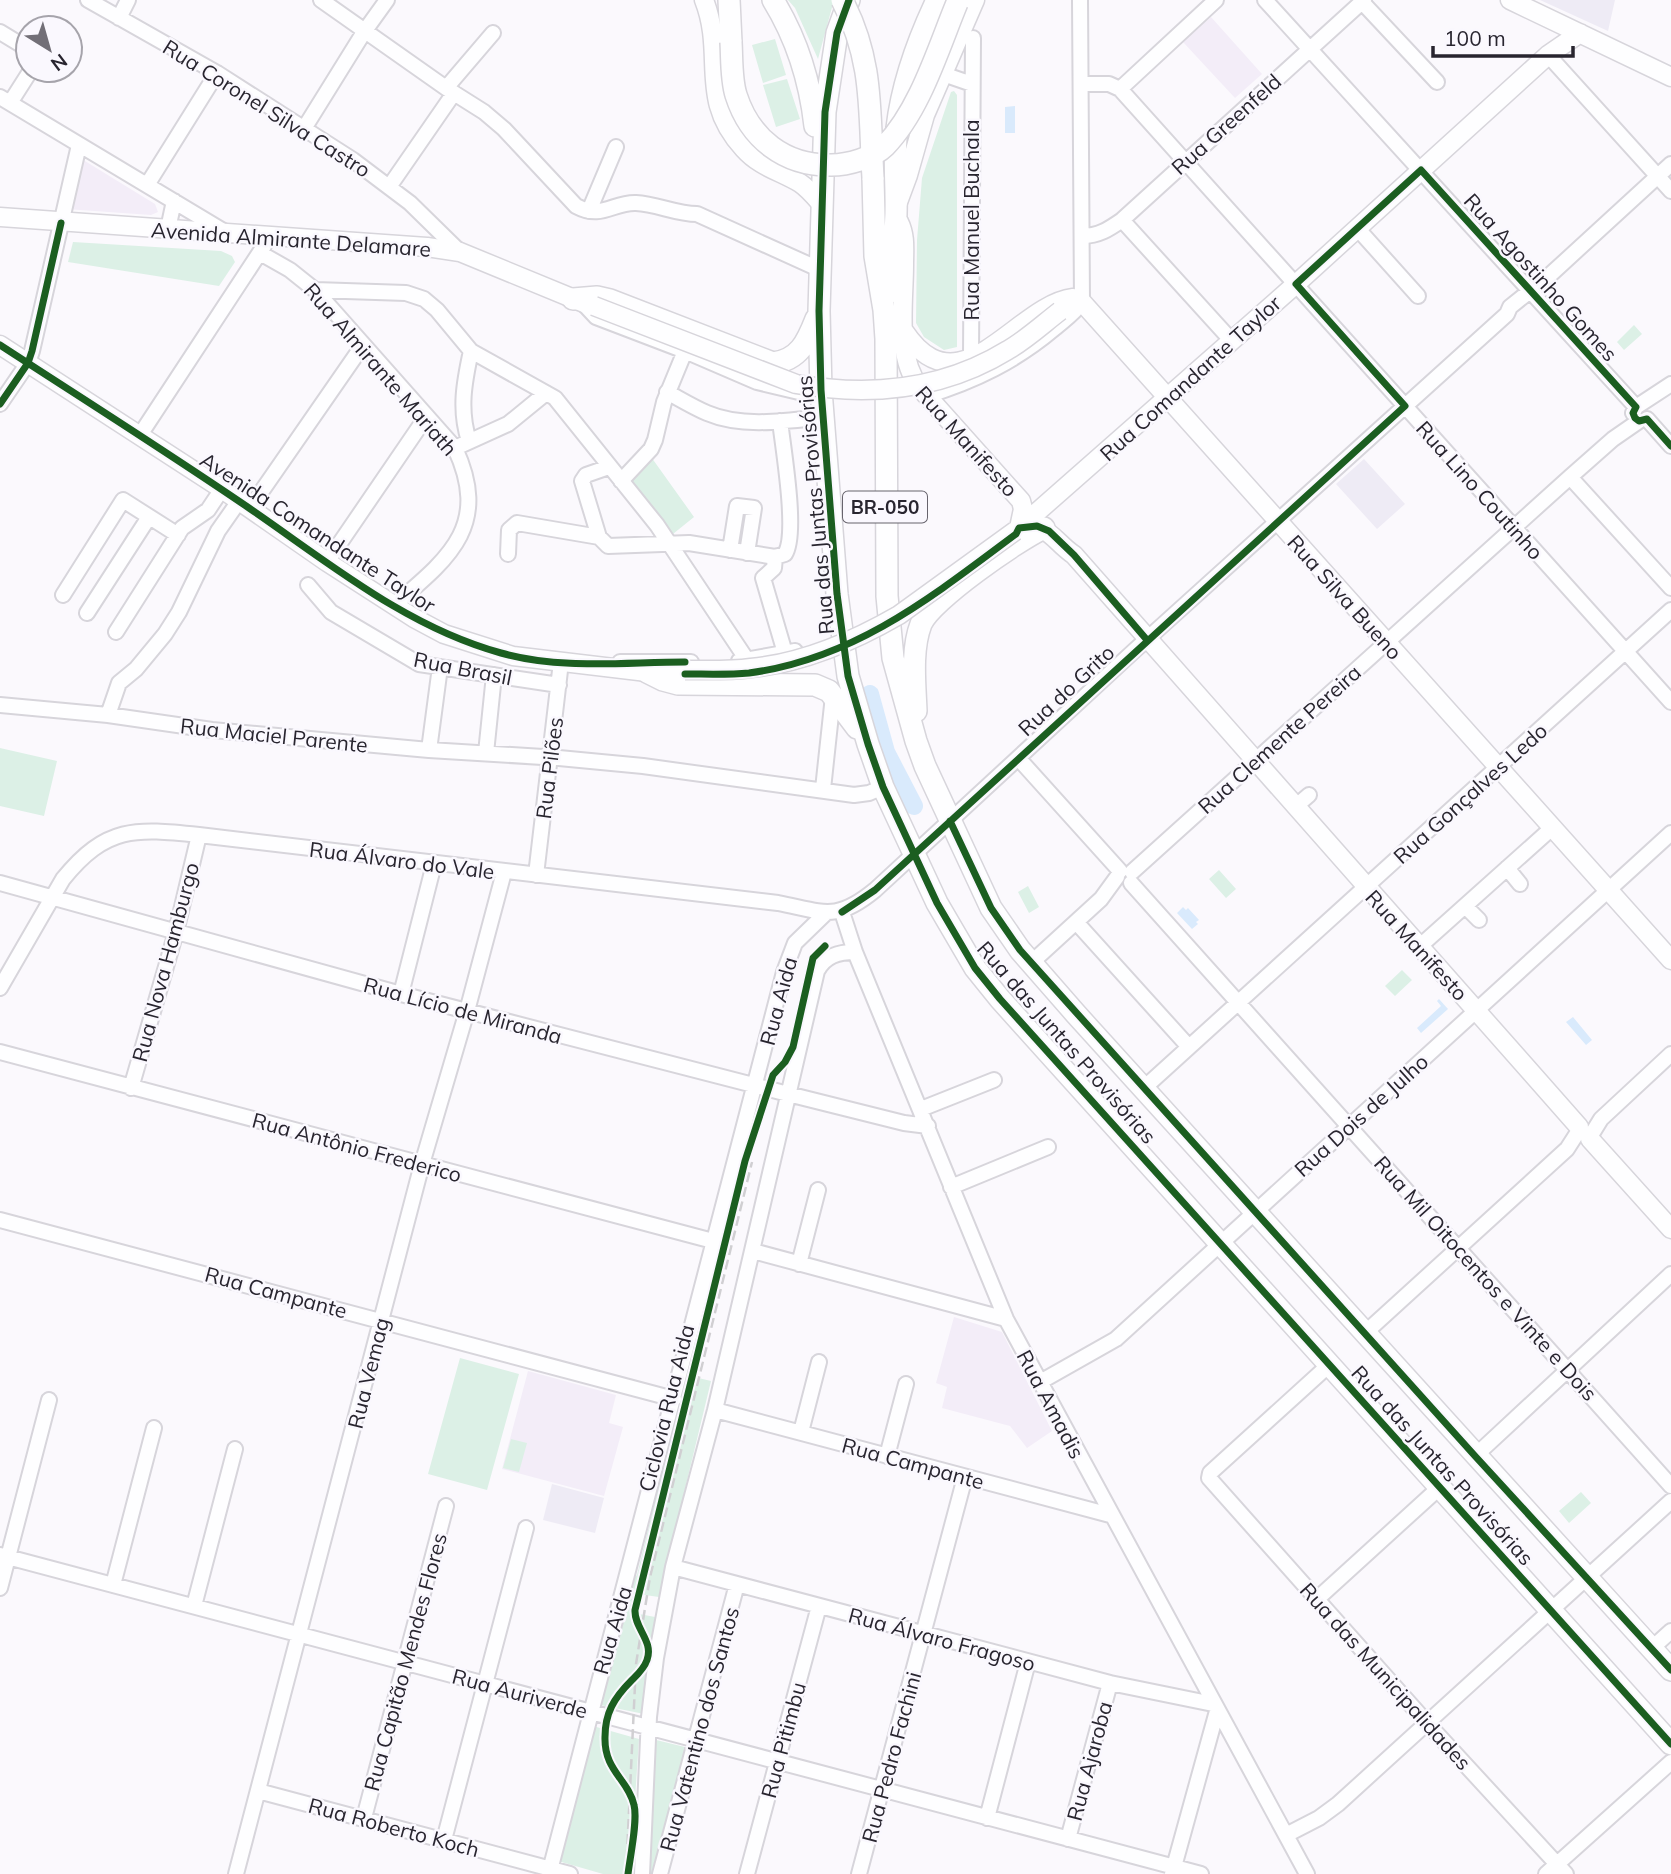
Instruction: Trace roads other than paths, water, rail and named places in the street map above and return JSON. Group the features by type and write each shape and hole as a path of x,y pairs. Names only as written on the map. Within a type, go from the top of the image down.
{"highway":[{"path":"716,0 723,26 731,40"},
{"path":"729,0 736,94 750,125 765,144 788,158 813,165 840,165 862,159 883,148 903,125 957,1"},
{"name":"BR-050","path":"774,0 788,24 804,65 812,99 823,196"},
{"name":"Rua das Juntas Provisórias","path":"842,0 853,22 866,66 875,257 884,310"},
{"path":"823,196 825,112 830,72 837,33 849,0"},
{"path":"896,210 894,157 902,100 922,30 957,1"},
{"name":"Rua das Juntas Provisórias","path":"823,196 819,311 821,386 837,594 848,676 883,787 920,849 937,904 975,968 1224,1239 1329,1365 1439,1488 1555,1607 1671,1744"},
{"name":"Rua das Juntas Provisórias","path":"896,210 884,310 887,596 893,658 916,741 946,825 991,908 1031,963 1144,1088 1251,1215 1364,1333 1584,1581 1671,1670"},
{"path":"583,302 597,297 610,300 773,363 789,359 802,349 819,311"},
{"path":"916,741 915,668 918,637 925,618 939,602 1012,545 1044,528"},
{"path":"647,672 678,684 822,687 834,696 868,744"}],"main road":[{"path":"705,0 713,35 715,95 731,133 752,158 823,196"},
{"path":"1510,0 1671,77"},
{"name":"Rua das Juntas Provisórias","path":"896,210 925,114 943,74 957,1"},
{"name":"Rua Comandante Taylor","path":"685,670 750,669 783,663 826,650 899,615 1017,529 1064,491 1548,55 1580,33"},
{"name":"Rua Manifesto","path":"896,210 905,242 904,331 908,369 912,379 1021,501 1023,509 1017,529 1030,526 1044,528"},
{"name":"Avenida Almirante Delamare","path":"0,217 427,247 460,253 583,302"},
{"path":"904,331 916,347 937,360 948,362 971,357 996,345 1052,304 1073,298 1082,302"},
{"path":"583,302 796,384 826,389 871,391 913,387 957,375 1008,350 1060,311 1082,302"},
{"name":"Rua Silva Bueno","path":"1082,302 1671,960"},
{"name":"Avenida Comandante Taylor","path":"0,345 222,489 327,562 444,634 513,656 647,672 685,670"},
{"path":"1064,491 1052,519 1074,555"},
{"path":"1044,528 1074,555 1147,640"},
{"name":"Rua Manifesto","path":"1147,640 1671,1229"}],"street":[{"name":"Rua Coronel Silva Castro","path":"88,0 217,73 304,127 389,187 437,228 460,253"},
{"path":"119,18 128,0"},
{"path":"321,0 484,112 583,208 615,208 632,203 675,213 697,214 821,270"},
{"path":"304,127 387,0"},
{"path":"926,396 964,384 1006,364 1049,333 1082,302 1080,0"},
{"path":"1081,84 1109,84 1120,89 1216,0"},
{"name":"Rua Agostinho Gomes","path":"1265,0 1671,446"},
{"path":"1363,1 1437,82"},
{"name":"Rua Greenfeld","path":"1082,236 1105,232 1122,220 1363,1"},
{"path":"389,187 450,91 493,33"},
{"name":"Rua Manuel Buchala","path":"971,357 973,38"},
{"path":"1548,55 1671,191"},
{"path":"146,185 217,73"},
{"path":"943,74 972,84"},
{"path":"19,84 5,100 225,232"},
{"name":"Rua Lino Coutinho","path":"1120,89 1671,702"},
{"path":"0,404 28,363 36,340 79,145"},
{"path":"583,208 616,147"},
{"name":"Rua do Grito","path":"842,912 867,897 1507,314 1510,307 1532,293 1671,164"},
{"path":"168,229 173,201"},
{"path":"1122,220 1231,340"},
{"path":"427,247 437,228"},
{"path":"1357,228 1418,296"},
{"path":"140,435 260,253 269,235"},
{"name":"Rua Almirante Mariath","path":"260,253 290,270 315,290 455,448 467,484 468,509 463,533 449,554 423,581 394,605"},
{"path":"315,290 406,293 424,299 437,310 471,351 555,398 672,545 747,660"},
{"name":"Avenida Almirante Delamare","path":"583,302 596,317 757,382 802,393 821,386"},
{"path":"108,715 119,683 136,669 165,635 218,531 244,505 363,345"},
{"path":"469,441 462,417 462,402 471,351"},
{"path":"621,481 651,449 667,392 685,351"},
{"name":"Rua Clemente Pereira","path":"1031,963 1671,386"},
{"path":"667,392 709,414 745,421 823,417"},
{"path":"455,448 508,424 546,393"},
{"path":"327,562 426,417"},
{"path":"508,554 509,530 517,523 601,540 608,546 689,543 775,557 785,554 790,540 780,421"},
{"path":"601,540 582,481 586,475 609,467"},
{"path":"1570,477 1671,588"},
{"path":"116,632 178,535 186,525 208,510 222,489"},
{"path":"63,595 124,500 178,535"},
{"path":"730,550 737,506 754,508 747,552"},
{"path":"88,613 149,517"},
{"path":"775,557 774,568 763,578 785,653"},
{"name":"Rua Brasil","path":"308,585 331,612 419,664 559,685"},
{"name":"Rua Gonçalves Ledo","path":"1144,1088 1671,610"},
{"path":"594,666 608,662 747,660 819,646 833,656 848,676"},
{"name":"Rua Pilões","path":"536,875 561,662"},
{"path":"429,750 440,667"},
{"path":"486,753 494,675"},
{"path":"823,789 834,696"},
{"name":"Rua Maciel Parente","path":"0,705 108,715 212,730 643,766 862,795 883,787"},
{"name":"Rua Mil Oitocentos e Vinte e Dois","path":"1018,759 1460,1247 1671,1486"},
{"path":"1295,807 1309,795"},
{"path":"1419,947 1552,828"},
{"name":"Rua Álvaro do Vale","path":"0,988 52,897 73,866 103,842 130,833 160,831 199,835 842,912"},
{"name":"Rua Dois de Julho","path":"1040,1381 1116,1339 1671,833"},
{"name":"Rua Nova Hamburgo","path":"131,1088 176,932 199,835"},
{"path":"401,994 434,864"},
{"path":"1507,869 1520,884"},
{"name":"Rua Vemag","path":"236,1874 422,1164 504,872"},
{"name":"Rua Lício de Miranda","path":"0,883 401,994 756,1086 904,1123 928,1126"},
{"path":"778,903 797,919 799,933 795,943"},
{"path":"1465,906 1479,920"},
{"name":"Rua Aida","path":"550,1872 784,972 795,943 827,912"},
{"name":"Rua Amadis","path":"842,912 855,952 1006,1319 1307,1874"},
{"path":"1076,922 1189,1047"},
{"name":"Rua Aida","path":"642,1874 648,1726 656,1658 673,1567 715,1410 817,971 824,960 830,957 839,953 855,952"},
{"name":"Rua Antônio Frederico","path":"0,1052 713,1241"},
{"path":"1364,1333 1671,1054"},
{"path":"920,1109 994,1080"},
{"path":"951,1187 1048,1147"},
{"path":"799,1264 818,1190"},
{"name":"Rua Campante","path":"0,1220 674,1399"},
{"path":"753,1251 1006,1319"},
{"path":"1475,1456 1671,1274"},
{"path":"801,1433 819,1362"},
{"name":"Rua das Municipalidades","path":"1329,1365 1208,1476 1556,1871"},
{"path":"887,1456 906,1384"},
{"path":"0,1588 4,1556 48,1401"},
{"name":"Rua Campante","path":"715,1410 1110,1515"},
{"path":"114,1585 154,1428"},
{"path":"194,1606 235,1449"},
{"name":"Rua Pedro Fachini","path":"859,1874 965,1477"},
{"path":"1317,1599 1439,1488"},
{"path":"1286,1835 1319,1818 1338,1804 1671,1501"},
{"name":"Rua Capitão Mendes Flores","path":"364,1818 446,1506"},
{"path":"444,1840 526,1528"},
{"name":"Rua Auriverde","path":"4,1556 777,1760 1173,1870 1202,1874"},
{"name":"Rua Álvaro Fragoso","path":"673,1567 1110,1684 1215,1707"},
{"name":"Rua Vatentino dos Santos","path":"660,1874 737,1584"},
{"name":"Rua Pitimbu","path":"747,1874 819,1606"},
{"path":"1651,1649 1671,1630"},
{"path":"987,1818 1028,1662"},
{"name":"Rua Ajaroba","path":"1068,1839 1110,1684"},
{"path":"1173,1870 1212,1732 1215,1707"},
{"path":"1212,1732 1228,1731"},
{"path":"1556,1871 1671,1762"},
{"name":"Rua Roberto Koch","path":"258,1791 444,1840 550,1872 570,1874"}],"water":[{"path":"1015,106 1015,133 1005,133 1005,107"},
{"path":"1183,907 1186,910 1188,908 1199,920 1192,929 1177,913"},
{"path":"1439,999 1448,1009 1421,1033 1417,1028 1441,1006 1437,1001"},
{"path":"1573,1017 1592,1040 1586,1045 1566,1022"}],"waterway":[{"path":"870,694 886,752 914,806"}],"railway":[{"path":"626,1874 636,1664 650,1577 752,1162"}]}
